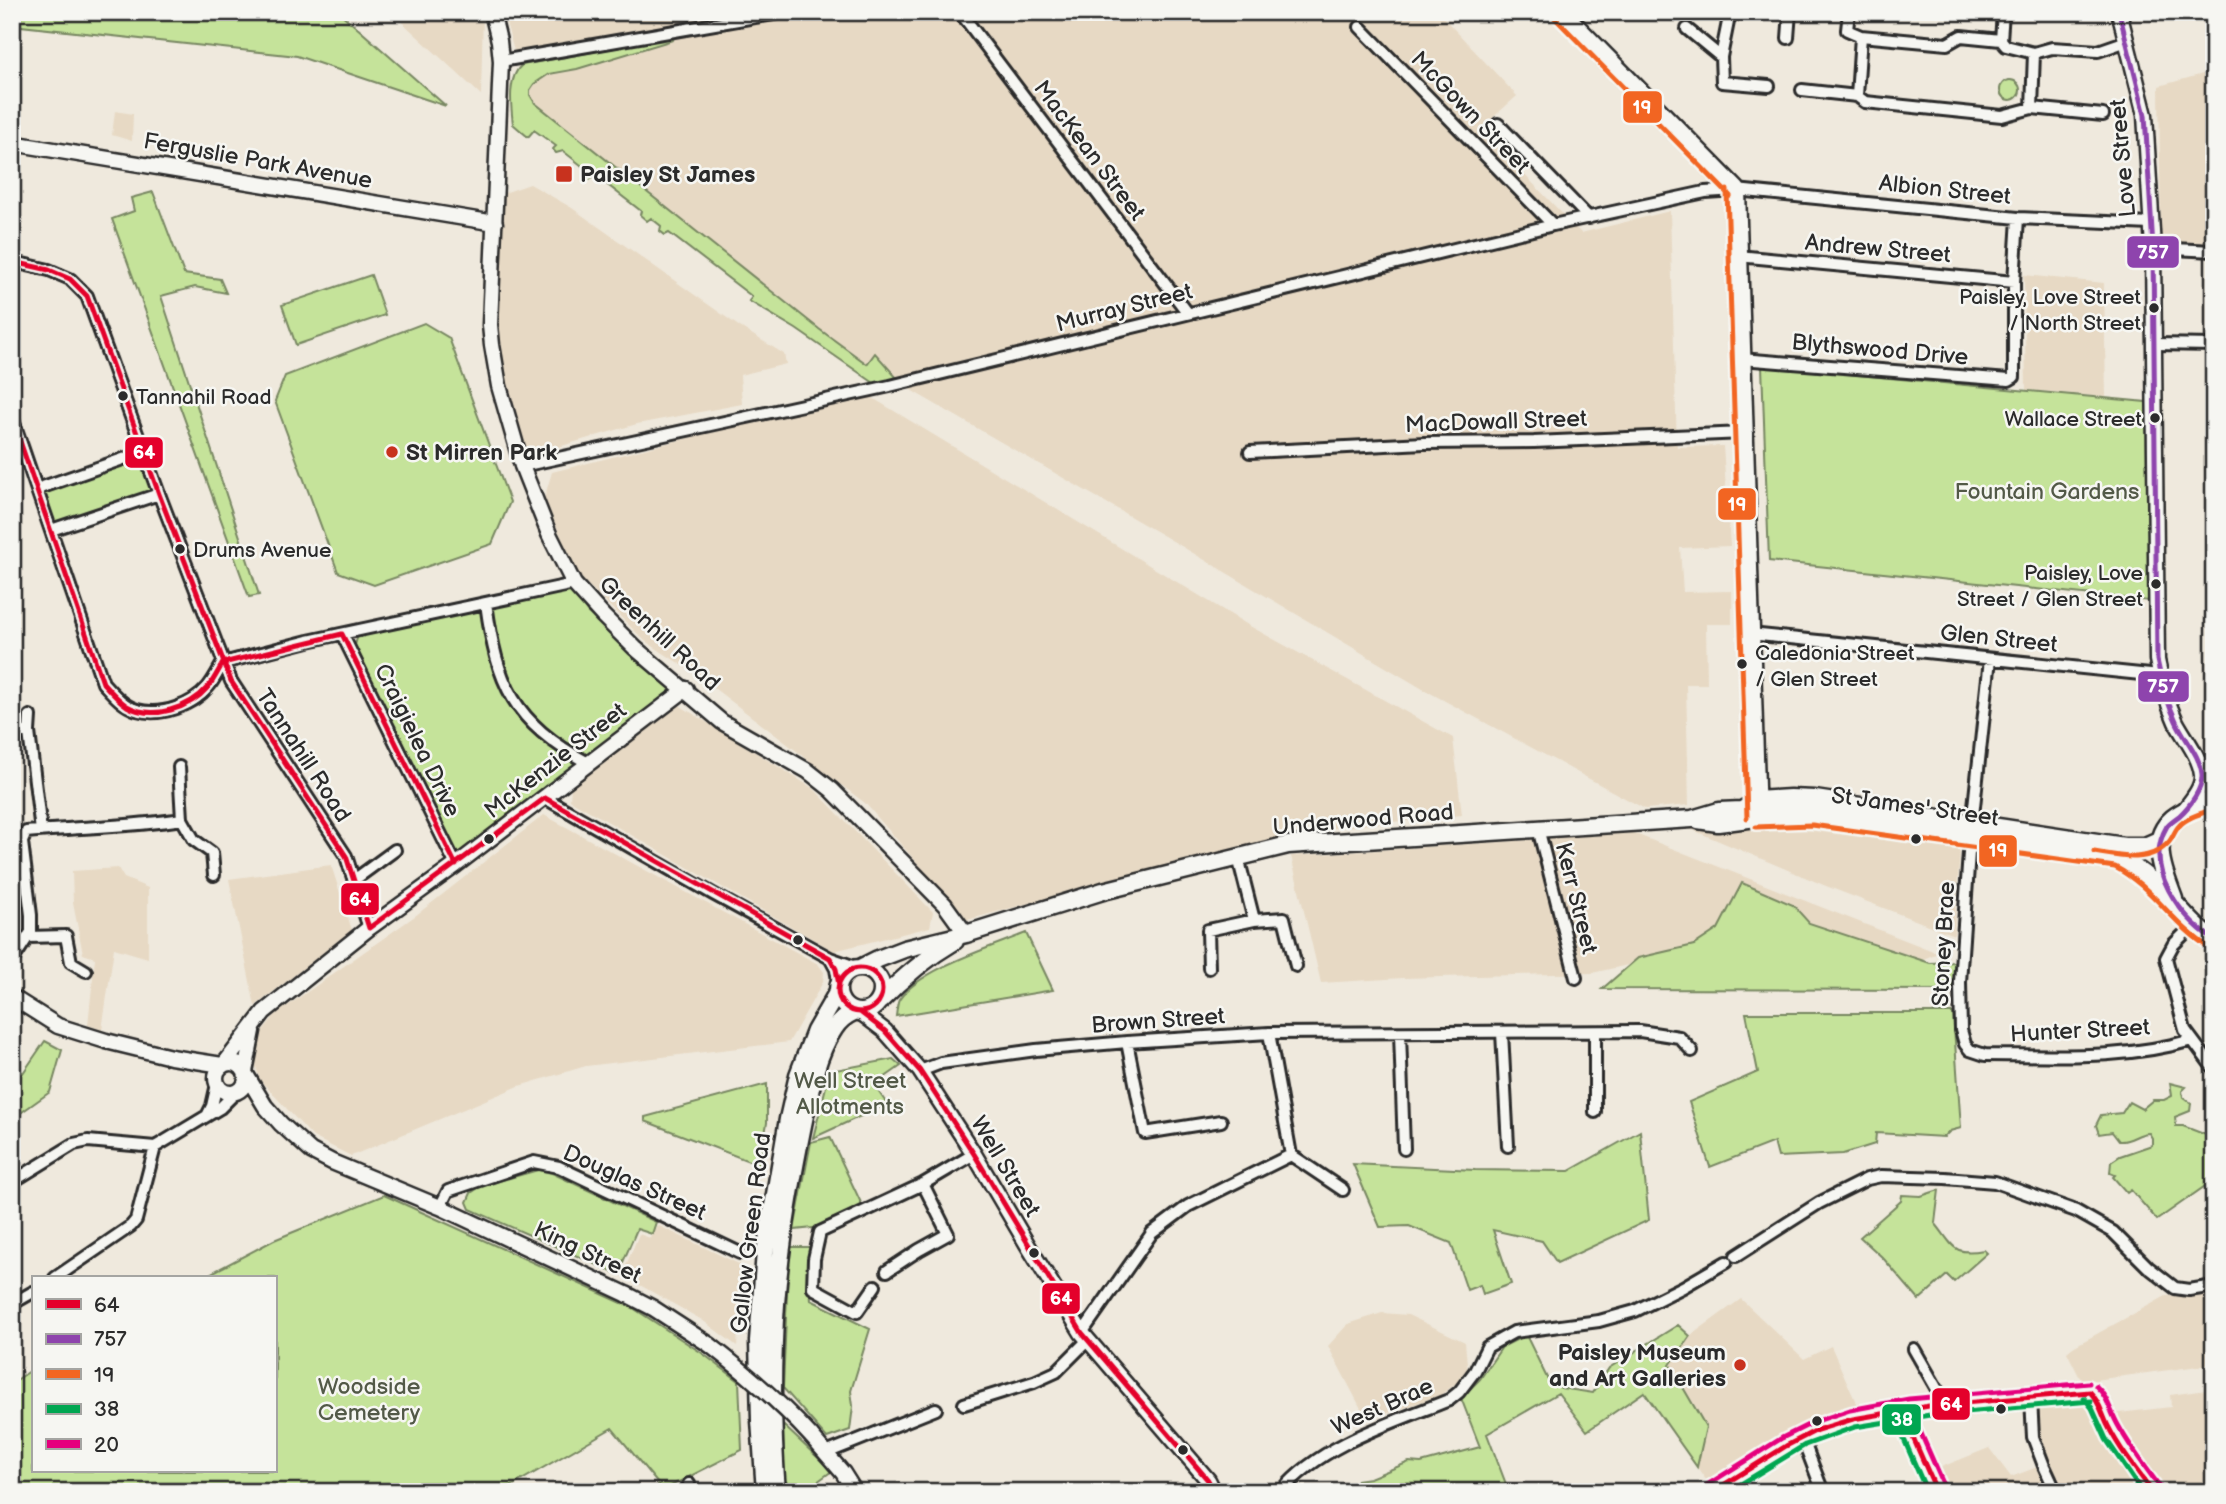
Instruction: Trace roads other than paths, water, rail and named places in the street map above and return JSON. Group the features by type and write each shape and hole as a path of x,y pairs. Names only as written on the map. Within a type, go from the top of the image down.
{"main road":[{"path":"1561,12 1736,190 1756,809"},
{"name":"St James' Street","path":"1756,809 1790,799 1815,800 2118,859 2136,869 2176,905"},
{"path":"2214,800 2182,813 2168,825 2161,840 2160,866 2176,905 2193,925 2214,940"},
{"name":"Underwood Road","path":"859,968 904,949 966,934 1103,891 1288,845 1692,819 1719,811 1756,809"},
{"name":"St James' Street","path":"1971,831 2124,847 2144,847 2161,840"},
{"name":"Underwood Road","path":"879,1002 902,977 921,962 966,934"},
{"path":"859,968 869,970 877,976 882,988 879,1002 872,1009 857,1012 843,1004 839,988 844,975 859,968"},
{"name":"Gallow Green Road","path":"765,1492 758,1341 765,1252 798,1075 815,1031 839,988"},
{"name":"Gallow Green Road","path":"777,1492 773,1424 774,1339 776,1298 790,1194 804,1119 822,1052 840,1020 857,1012"}],"street":[{"name":"Greenhill Road","path":"492,12 501,61 492,345 499,386 522,466 549,534 574,584 635,648 722,722 808,771 832,790 945,905 966,934"},
{"path":"501,61 785,12"},
{"name":"MacKean Street","path":"960,12 1187,312"},
{"path":"1730,12 1721,57 1722,82 1769,86"},
{"path":"1788,38 1790,12"},
{"path":"1849,12 1847,30 1861,36 1947,44 1961,36 2001,40"},
{"path":"2003,12 2001,40 2006,46 2034,53 2052,48 2098,51 2127,41"},
{"name":"Love Street","path":"2119,12 2145,115 2153,248 2157,660 2176,722 2196,757 2202,775 2199,789 2182,813"},
{"name":"McGown Street","path":"1360,27 1553,225"},
{"path":"1687,29 1721,57"},
{"path":"1857,96 1861,36"},
{"path":"2032,108 2034,53"},
{"path":"1802,90 1857,96 1865,102 2002,116 2032,108 2103,115"},
{"path":"1498,124 1589,218"},
{"name":"Ferguslie Park Avenue","path":"12,142 495,223"},
{"name":"Murray Street","path":"522,466 890,386 1553,225 1705,192 1736,190"},
{"name":"Albion Street","path":"1736,190 2018,218 2151,224"},
{"path":"2014,282 2018,218"},
{"path":"2153,248 2214,251"},
{"name":"Andrew Street","path":"1738,256 2014,282"},
{"name":"Tannahill Road","path":"13,261 70,279 87,296 143,452 231,681 346,856 369,928"},
{"name":"Blythswood Drive","path":"1741,359 2009,380 2014,377 2014,282"},
{"path":"2155,344 2214,345"},
{"path":"12,417 103,683 117,699 137,710 158,712 186,705 208,688 223,663 308,641 574,584"},
{"name":"MacDowall Street","path":"1250,452 1744,432"},
{"path":"37,489 143,452"},
{"path":"51,530 159,494"},
{"path":"486,603 498,670 511,698 534,726 566,751 588,763"},
{"name":"Craigielea Drive","path":"342,634 456,865"},
{"name":"Glen Street","path":"1750,634 2160,676"},
{"name":"Stoney Brae","path":"1970,1050 1962,1038 1960,1017 1971,831 1990,659"},
{"name":"McKenzie Street","path":"224,1064 264,1012 369,928 545,798 685,689"},
{"path":"30,716 29,732 41,831"},
{"path":"12,732 29,732"},
{"name":"Love Street","path":"2196,757 2214,771"},
{"path":"179,767 182,820 194,840 212,853 214,875"},
{"path":"545,798 830,958 859,968"},
{"path":"12,961 31,932 22,842 26,832 138,826 182,820"},
{"name":"Kerr Street","path":"1538,828 1576,978"},
{"path":"354,880 395,850"},
{"path":"1238,857 1254,920"},
{"path":"12,867 24,866"},
{"path":"1209,968 1208,930 1254,920 1284,918 1296,966"},
{"path":"2193,925 2172,946 2166,958 2185,1030 2214,1069"},
{"path":"28,937 66,936 71,962 86,971"},
{"path":"830,958 836,969 839,988"},
{"path":"12,997 58,1026 172,1057 235,1063 243,1067 246,1074"},
{"name":"Well Street","path":"879,1002 885,1031"},
{"name":"Well Street","path":"857,1012 885,1031 920,1071 974,1154 1085,1337 1208,1480 1214,1492"},
{"path":"12,1182 74,1144 89,1141 155,1147 220,1108 245,1085 250,1042 256,1023"},
{"name":"Brown Street","path":"920,1071 941,1063 1036,1050 1269,1033 1640,1031 1679,1037 1692,1051"},
{"path":"1502,1032 1508,1146"},
{"path":"1595,1032 1595,1112"},
{"path":"1269,1033 1291,1155 1343,1190"},
{"path":"1400,1033 1404,1149"},
{"name":"Hunter Street","path":"1970,1050 1985,1055 2121,1054 2192,1040"},
{"path":"1127,1042 1145,1133 1221,1122"},
{"path":"172,1057 196,1066 225,1092 237,1092"},
{"path":"206,1116 212,1106 218,1070 224,1064"},
{"name":"King Street","path":"246,1074 265,1106 311,1151 440,1207 626,1294 710,1345 787,1409 826,1452 855,1492"},
{"name":"King Street","path":"237,1092 265,1106"},
{"path":"58,1276 136,1220 155,1147"},
{"path":"875,1286 857,1312 813,1287 814,1259 820,1233 923,1184 974,1154"},
{"path":"964,1404 1034,1382 1056,1372 1085,1337 1152,1233 1188,1206 1291,1155"},
{"name":"Douglas Street","path":"440,1207 448,1191 534,1161 559,1167 740,1253"},
{"name":"West Brae","path":"1281,1492 1303,1469 1334,1451 1362,1436 1448,1400 1459,1392 1475,1371 1487,1347 1514,1332 1599,1321 1635,1311 1684,1287 1819,1203 1867,1179 1881,1176 1995,1182 2076,1211 2113,1232 2148,1267 2175,1288 2189,1290 2214,1286"},
{"path":"887,1271 948,1234 923,1184"},
{"path":"12,1304 32,1293"},
{"path":"1914,1349 1943,1405"},
{"path":"1712,1492 1768,1455 1833,1425 1889,1411 2090,1392 2099,1400 2106,1422 2152,1492"},
{"path":"2031,1398 2033,1437 2056,1492"},
{"path":"826,1452 936,1409"},
{"path":"1901,1410 1937,1492"},
{"path":"1802,1437 1823,1492"}],"place":[{"name":"Paisley St James","path":"564,174"},
{"name":"Paisley, Love Street / North Street","path":"2154,308"},
{"name":"Tannahil Road","path":"123,396"},
{"name":"Wallace Street","path":"2155,418"},
{"name":"St Mirren Park","path":"392,452"},
{"name":"Drums Avenue","path":"180,549"},
{"name":"Paisley, Love Street / Glen Street","path":"2156,584"},
{"name":"Caledonia Street / Glen Street","path":"1742,664"},
{"name":"Paisley Museum and Art Galleries","path":"1740,1365"}],"park label":[{"name":"Fountain Gardens","path":"2047,491"},
{"name":"Well Street Allotments","path":"850,1093"},
{"name":"Woodside Cemetery","path":"369,1399"}]}
